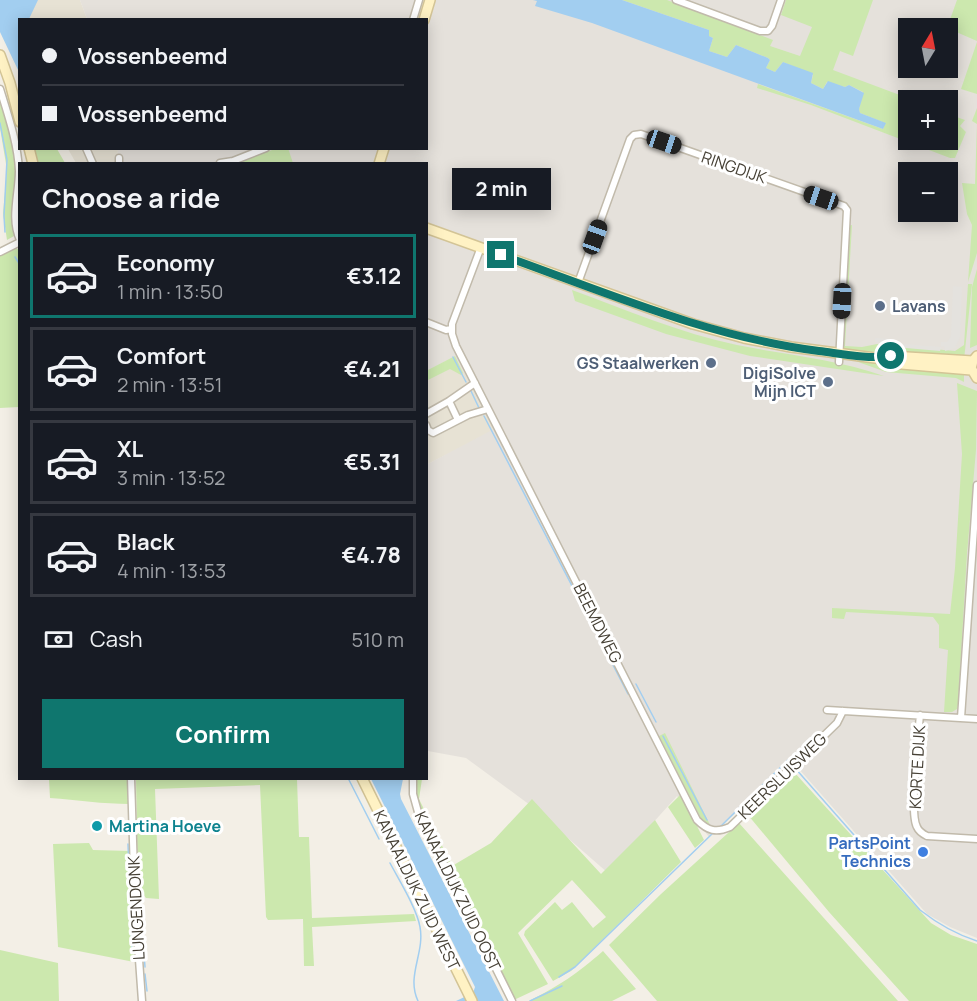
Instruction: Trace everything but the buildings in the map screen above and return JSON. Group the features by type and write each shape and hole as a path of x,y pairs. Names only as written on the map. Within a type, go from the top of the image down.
{"main road":[{"path":"422,16 430,0"},
{"path":"0,55 18,114"},
{"path":"428,228 693,324 744,338 839,358 891,356 975,366"},
{"name":"KANAALDIJK ZUID WEST","path":"363,780 470,998"}],"street":[{"path":"419,0 422,16"},
{"path":"676,0 760,31 768,31 781,0"},
{"path":"0,89 12,130 18,164"},
{"name":"RINGDIJK","path":"578,283 630,139 634,135 642,134 844,206 847,210 839,358"},
{"path":"226,162 261,150"},
{"path":"18,183 15,222 18,233"},
{"path":"0,252 18,242"},
{"path":"428,323 451,330 482,247"},
{"name":"BEEMDWEG","path":"451,330 456,346 697,820 714,831"},
{"path":"428,413 475,383"},
{"path":"449,401 458,420"},
{"path":"428,430 433,433 458,420 488,409"},
{"path":"961,718 977,485"},
{"path":"827,710 977,719"},
{"name":"KEERSLUISWEG","path":"714,831 730,827 837,723 843,711"},
{"name":"KORTE DIJK","path":"920,715 914,809 916,826 927,836 977,839"},
{"name":"LUNGENDONK","path":"131,780 135,904 142,1001"},
{"name":"KANAALDIJK ZUID OOST","path":"413,780 418,812 512,1001"}],"shaded area":[{"path":"0,0 80,0 87,18 18,18"},
{"path":"80,0 977,0 977,938 927,914 791,760 709,837 677,796 608,873 530,805 466,758 428,751 428,464 494,429 459,362 428,377 428,162 117,162 118,150 428,150 428,18 87,18"},
{"path":"69,150 118,150 117,162 75,162"},
{"path":"953,286 962,287 960,337 955,348 945,351 944,346 941,347 941,342 947,342 951,336"},
{"path":"875,338 891,339 891,343 941,347 940,351 883,346 883,343 875,342"},
{"path":"459,362 495,430 428,464 428,377"}],"green space":[{"path":"622,0 667,0 773,40 770,46 800,56 812,27 781,15 786,0 873,0 853,56 840,51 833,70 898,94 898,138 811,105 757,88 758,84 883,129 885,123 860,113 863,92 849,85 845,87 827,82 823,89 811,83 813,75 783,62 775,72 766,68 770,60 768,58 736,45 727,57 709,51 713,38 709,36 709,30"},
{"path":"957,0 977,0 977,41 958,33 958,18 951,18"},
{"path":"977,42 977,94 961,89"},
{"path":"0,99 12,143 15,169 12,218 14,236 7,240 3,213 7,170 0,128"},
{"path":"977,108 977,124 972,121"},
{"path":"958,118 965,120 960,126 966,132 955,158 929,150 958,150"},
{"path":"977,124 977,253 968,282 972,225 967,214 962,183 975,184"},
{"path":"31,150 58,150 64,162 34,162"},
{"path":"272,150 289,150 293,162 237,162"},
{"path":"852,225 845,346 862,347 877,344 955,351 964,345 968,284 972,284 964,360 842,351 848,226"},
{"path":"15,248 18,249 18,407 0,408 0,254"},
{"path":"977,269 977,345 970,348 972,287"},
{"path":"572,290 716,340 830,361 884,376 750,356 666,334 575,301"},
{"path":"455,356 463,373 461,375 450,369 428,380 428,370"},
{"path":"847,358 890,366 964,372 964,382 956,378 886,372"},
{"path":"957,383 977,391 976,450 958,705 957,709 952,712 944,712 948,650 939,648 939,625 933,617 846,612 844,619 832,618 832,608 950,614 962,454"},
{"path":"665,733 713,831 709,834 659,736"},
{"path":"794,772 931,923 951,935 977,944 977,1001 909,1001 829,912 748,815"},
{"path":"49,780 129,780 130,804 50,798"},
{"path":"136,780 297,780 299,837 309,837 312,918 414,914 416,921 312,927 314,966 304,966 303,919 268,920 266,917 260,785 155,789 159,899 146,898 138,889"},
{"path":"415,780 422,780 419,799 452,866 491,843 532,799 601,874 655,820 681,862 571,971 553,981 524,935 525,931 555,902 562,910 572,902 593,928 606,917 572,880 518,933 548,984 516,999 513,998 422,817 414,796"},
{"path":"681,794 704,840 695,848 668,807"},
{"path":"739,823 898,1001 657,1001 609,945"},
{"path":"89,843 93,850 131,851 134,962 58,947 53,844"},
{"path":"0,950 58,963 59,1001 0,1001"},
{"path":"603,951 636,989 612,1001 529,1001 568,979"}],"water":[{"path":"0,0 38,0 29,18 18,18 18,70 0,32"},
{"path":"533,0 622,0 709,30 709,36 713,38 709,51 727,57 736,45 768,58 770,60 766,68 775,72 783,62 813,73 811,83 823,89 828,81 845,87 849,85 864,93 860,113 886,123 883,129 592,23 535,6 537,1"},
{"path":"372,780 403,780 401,799 504,1001 456,1001 473,993 475,987"}],"waterway":[{"path":"0,123 7,160 5,232"},
{"path":"15,257 18,262"},
{"path":"453,357 466,382"},
{"path":"471,391 479,408"},
{"path":"484,416 628,694"},
{"path":"636,684 656,722"},
{"path":"663,736 707,820"},
{"path":"719,828 788,760 792,765"},
{"path":"795,768 920,910 947,928 977,941"},
{"path":"349,780 379,839"},
{"path":"559,977 575,967 713,833"},
{"path":"128,844 132,952"},
{"path":"390,863 412,903 420,927 421,937 414,983 418,1001"},
{"path":"140,910 143,947"},
{"path":"144,954 145,967"},
{"path":"145,974 147,991"},
{"path":"530,1001 562,986"}],"place":[{"name":"Lavans","path":"880,306"},
{"name":"GS Staalwerken","path":"711,363"},
{"name":"DigiSolve Mijn ICT","path":"828,382"},
{"name":"Martina Hoeve","path":"97,826"},
{"name":"PartsPoint Technics","path":"923,852"}],"route":[{"path":"501,255 693,324 744,338 791,347 875,358 891,356"}]}
